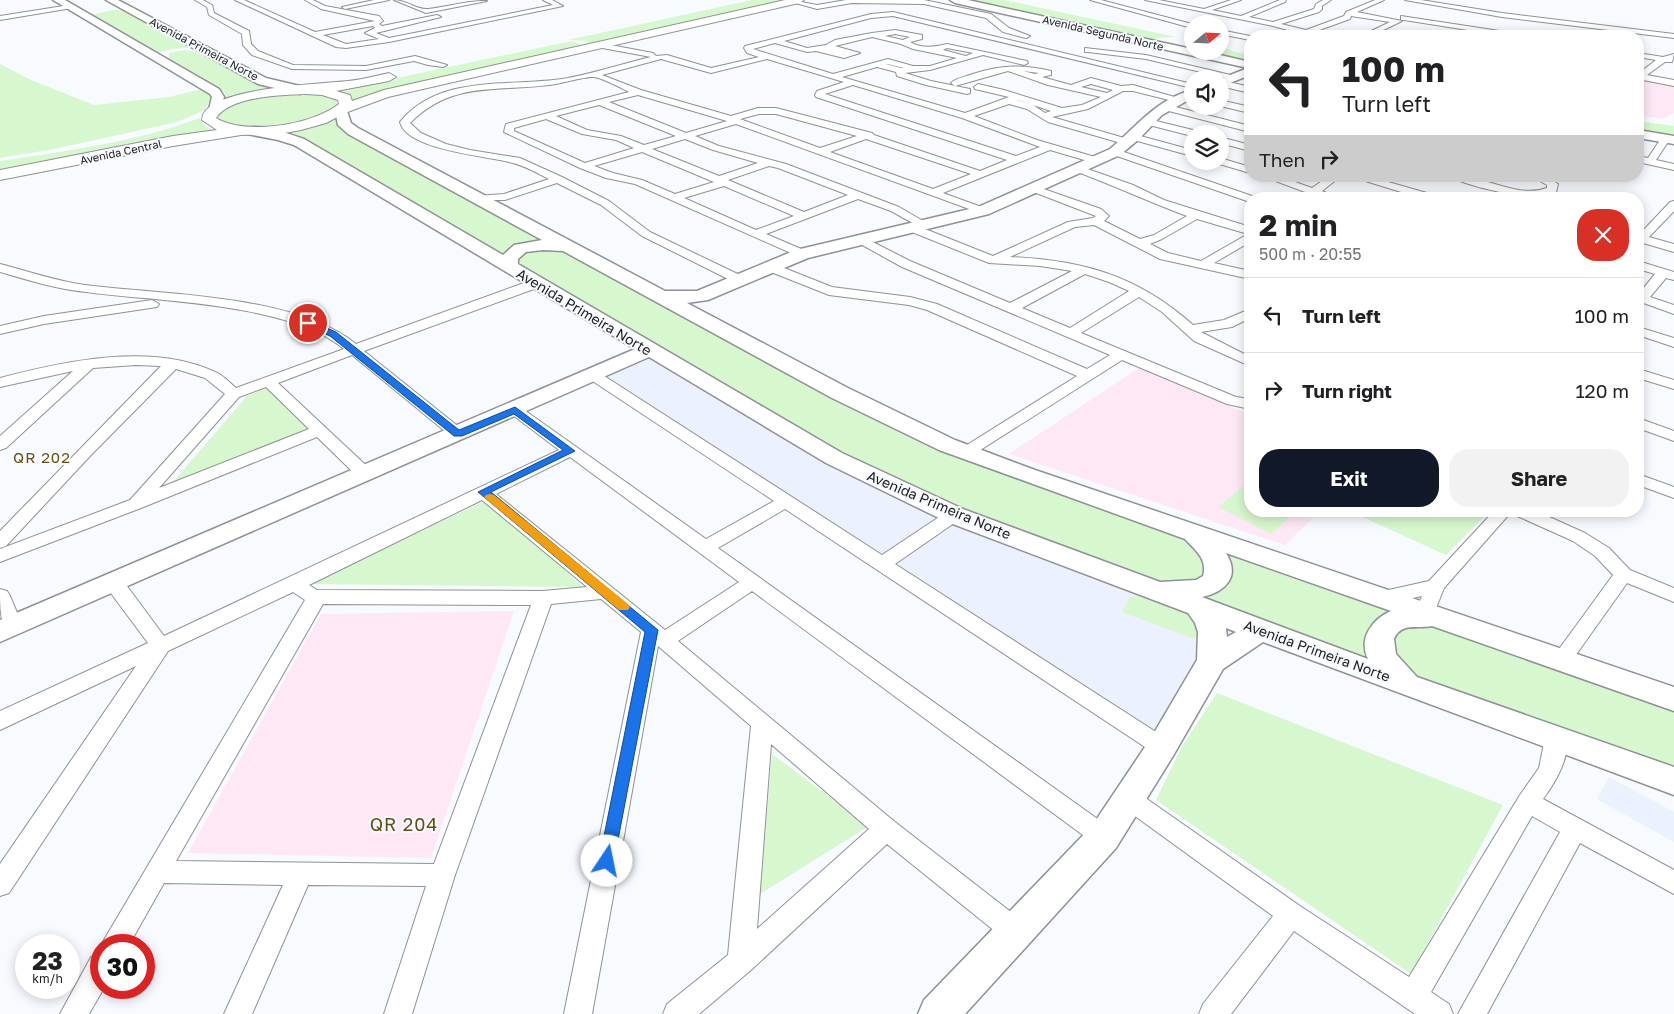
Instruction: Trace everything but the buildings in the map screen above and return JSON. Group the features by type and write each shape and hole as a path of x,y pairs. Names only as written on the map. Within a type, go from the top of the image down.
{"main road":[{"path":"58,0 215,92 218,97 214,110 209,116 212,124 248,131 301,126 330,117 342,110 384,94 452,79 471,77 578,50 797,0"},
{"name":"Avenida Primeira Norte","path":"113,0 266,82 303,90"},
{"path":"660,19 745,0"},
{"name":"Avenida Segunda Norte","path":"955,0 1244,64"},
{"path":"106,27 127,25 148,19"},
{"path":"1165,46 1160,42 1162,40 1183,38"},
{"path":"567,40 580,41 586,44 578,50"},
{"path":"181,49 204,50"},
{"path":"155,57 168,51"},
{"path":"196,117 225,104 254,95 351,85 429,66 458,62"},
{"path":"1229,79 1244,73"},
{"path":"303,90 336,94 347,101 342,110 345,124 353,131 494,201 510,232"},
{"path":"695,303 740,280 802,254 983,211 1115,152 1131,140 1164,107 1184,97"},
{"name":"Avenida Central","path":"9,158 86,145 163,128"},
{"name":"Avenida Primeira Norte","path":"248,131 281,136 299,142 834,458 954,515 1406,684 1674,781"},
{"name":"Avenida Central","path":"0,175 173,141 248,131"},
{"path":"1644,135 1670,139"},
{"path":"462,239 510,232 568,246 662,297 695,303 840,393 965,452 1674,699"},
{"path":"509,267 511,254 524,248 540,245 568,246"},
{"path":"6,629 366,475 649,350"},
{"path":"1154,590 1194,589 1212,584 1218,575 1218,564 1214,555 1195,533"},
{"path":"1198,607 1211,621 1213,634 1212,661"},
{"path":"1406,684 1388,665 1380,653 1378,642 1381,632 1392,622 1406,616 1430,615"},
{"path":"938,1014 1104,837 1162,747 1212,661 1261,630"}],"street":[{"path":"198,0 210,6 211,14 246,32 247,45 255,53 286,66 366,68 416,58 429,66"},
{"path":"311,0 323,8 376,18 379,21 377,26 369,33 390,40"},
{"path":"330,9 386,0"},
{"path":"400,2 422,0"},
{"path":"241,2 346,46 390,40 560,6 546,0"},
{"path":"797,0 817,7 863,0 924,2 988,16 1006,30 1036,38"},
{"path":"1093,0 1184,24"},
{"path":"1148,0 1295,30"},
{"path":"1171,5 1186,0"},
{"path":"1204,11 1238,0"},
{"path":"1241,18 1280,0 1292,2"},
{"path":"1322,9 1328,0"},
{"path":"1312,30 1348,12 1381,0"},
{"path":"1408,0 1480,12 1630,30"},
{"path":"241,2 259,1"},
{"path":"400,2 421,10 434,10 483,1 492,4"},
{"path":"1420,8 1428,3"},
{"path":"824,6 883,9 984,36 1124,69 1184,92"},
{"path":"0,18 70,7"},
{"path":"508,9 524,14"},
{"path":"1273,24 1322,9 1474,30"},
{"path":"434,10 443,13 462,12"},
{"path":"1446,30 1480,12"},
{"path":"315,34 441,16 443,13"},
{"path":"1378,30 1412,13"},
{"path":"329,19 354,14"},
{"path":"897,14 883,14 859,19 748,48 750,51 768,57 854,82 922,112"},
{"path":"472,15 490,20"},
{"path":"1503,30 1526,18"},
{"path":"859,19 876,23"},
{"path":"294,25 311,22"},
{"path":"1566,30 1574,24"},
{"path":"885,25 896,28 898,30 895,32"},
{"path":"936,33 952,28"},
{"path":"773,41 807,50 828,47 838,42 872,35 895,32 919,37"},
{"path":"1644,32 1674,36"},
{"path":"1229,34 1244,37"},
{"path":"872,35 903,42 913,47 935,50 966,58"},
{"path":"903,42 927,35"},
{"path":"935,50 984,36"},
{"path":"600,45 667,57 711,71 768,57"},
{"path":"947,46 1025,63 1027,67"},
{"path":"828,47 864,54 913,68"},
{"path":"1075,47 1153,58 1235,77"},
{"path":"818,49 844,56"},
{"path":"877,64 901,71 913,68 930,68 983,53"},
{"path":"804,67 844,56 864,54"},
{"path":"1644,72 1663,59 1674,56"},
{"path":"661,57 561,81 482,86 427,101 406,120 406,126 443,146 470,153 516,160 558,179 605,203 646,234 740,280"},
{"path":"1644,57 1674,61"},
{"path":"835,76 888,60"},
{"path":"1067,66 1085,60"},
{"path":"946,86 996,69 1027,67 1048,72"},
{"path":"1006,68 1054,84 1074,86 1108,96"},
{"path":"1035,77 1058,69"},
{"path":"1074,86 1124,69"},
{"path":"901,71 900,74 910,77 968,91"},
{"path":"593,74 638,92 733,120 983,211"},
{"path":"471,77 482,86"},
{"path":"1644,77 1674,83"},
{"path":"1090,81 1120,89 1133,88 1184,93"},
{"path":"854,82 820,93 819,95 1017,160"},
{"path":"955,82 1061,111"},
{"path":"1229,85 1244,89"},
{"path":"782,166 884,131 978,87"},
{"path":"1044,116 1061,111 1079,110 1099,102 1120,89"},
{"path":"638,92 514,124 508,130 584,166 610,176 638,182 802,254"},
{"path":"965,116 1013,99 1051,120 1184,151"},
{"path":"945,101 965,116 1048,147 1098,161"},
{"path":"600,102 684,136 731,152 782,166 903,213 917,227 993,260 1040,262 1084,270 1139,291 1167,309 1206,342 1244,359"},
{"path":"1229,105 1244,109"},
{"path":"1164,107 1244,127"},
{"path":"584,166 684,136 749,113 771,110 866,136 980,174"},
{"path":"547,116 585,132 618,138 802,215"},
{"path":"1148,122 1184,131"},
{"path":"1650,162 1670,139"},
{"path":"1229,142 1244,146"},
{"path":"933,192 1048,147"},
{"path":"1115,152 1244,197"},
{"path":"1644,161 1674,167"},
{"path":"674,198 770,162"},
{"path":"1229,164 1244,168"},
{"path":"1080,169 1129,187 1160,202 1244,230"},
{"path":"494,201 558,179"},
{"path":"1279,182 1300,192"},
{"path":"1314,192 1328,182"},
{"path":"1376,182 1412,192"},
{"path":"1479,182 1517,192"},
{"path":"1549,182 1553,184 1552,190 1549,192"},
{"path":"993,260 1072,224 1096,222 1102,218 1102,214 1035,189"},
{"path":"756,234 856,195"},
{"path":"1644,236 1674,204"},
{"path":"1142,243 1158,237 1196,215"},
{"path":"1233,226 1244,221"},
{"path":"1096,222 1142,243 1164,256 1244,274"},
{"path":"860,241 906,264 1071,334 1232,401 1244,403"},
{"path":"1204,264 1244,241"},
{"path":"1644,242 1674,248"},
{"path":"770,267 834,292 910,301 932,307 1087,374"},
{"path":"1644,267 1669,275"},
{"path":"0,268 29,277 89,290 250,307 297,319 333,334 458,434"},
{"path":"1011,308 1084,270"},
{"path":"1644,295 1669,275"},
{"path":"135,504 234,394 537,284"},
{"path":"1071,334 1139,291"},
{"path":"1644,299 1674,310"},
{"path":"0,330 44,320 187,300"},
{"path":"1190,330 1227,324 1244,316"},
{"path":"1644,333 1674,343"},
{"path":"965,452 1121,354"},
{"path":"0,382 29,374 89,364 134,361 193,368 210,375 234,394"},
{"path":"0,445 89,364"},
{"path":"0,542 84,452 172,364"},
{"path":"593,375 1162,747"},
{"path":"1644,375 1674,385"},
{"path":"268,382 366,475"},
{"path":"515,410 1104,837"},
{"path":"1644,425 1674,436"},
{"path":"0,556 319,430"},
{"path":"0,721 294,584 570,451"},
{"path":"1644,482 1674,493"},
{"path":"483,492 658,635 886,829 1016,932"},
{"path":"705,548 785,502"},
{"path":"882,564 954,515"},
{"path":"1430,615 1435,586 1498,517"},
{"path":"1535,517 1579,537 1602,552 1623,574 1674,595"},
{"path":"1561,660 1623,574"},
{"path":"578,1014 658,635 752,582"},
{"path":"114,583 161,646"},
{"path":"294,584 310,595 317,596 543,598 606,592"},
{"path":"1382,598 1435,586"},
{"path":"0,596 6,629"},
{"path":"120,934 317,596"},
{"path":"398,1014 442,875 543,598"},
{"path":"0,885 161,646"},
{"path":"741,961 762,723"},
{"path":"1413,996 1528,802 1550,771 1556,738"},
{"path":"1129,799 1291,914 1439,1014"},
{"path":"1528,802 1674,884"},
{"path":"1472,1014 1575,828"},
{"path":"676,1014 741,961 886,829"},
{"path":"156,872 442,875"},
{"path":"238,1014 301,873"},
{"path":"1212,1014 1291,914"},
{"path":"74,1014 90,986"}],"shaded area":[{"path":"1644,79 1674,85 1674,113 1662,119 1644,116"},
{"path":"659,354 1247,623 1172,744 605,377"},
{"path":"1139,368 1244,412 1244,517 1314,517 1285,545 1009,454"},
{"path":"514,611 431,858 188,853 321,614"},
{"path":"1609,777 1674,812 1674,842 1597,799"}],"green space":[{"path":"752,0 795,0 589,44 586,41 568,40"},
{"path":"961,0 1004,0 1176,37 1157,38 1156,42"},
{"path":"113,10 126,10 194,47 157,53 90,15"},
{"path":"572,41 583,45 575,49 353,101 345,93 326,89 364,85"},
{"path":"185,50 215,59 286,89 223,102 225,93 169,59 169,53"},
{"path":"1229,50 1244,54 1244,61 1229,58"},
{"path":"0,64 31,80 94,105 169,97 202,89 212,96 205,110 177,122 54,149 0,158"},
{"path":"280,94 320,94 337,101 337,106 317,118 278,126 239,127 218,120 218,115 228,107 253,98"},
{"path":"337,116 338,121 907,432 1674,696 1674,777 965,516 781,422 303,141 266,132"},
{"path":"200,118 207,127 226,132 0,173 0,161 126,140"},
{"path":"1644,122 1674,126 1674,139 1644,134"},
{"path":"273,386 315,431 166,490 247,396"},
{"path":"1244,486 1244,517 1289,517 1271,534 1218,507"},
{"path":"487,500 583,587 309,584"},
{"path":"1362,517 1484,517 1446,555"},
{"path":"1146,595 1189,612 1200,631 1194,639 1122,612 1130,597"},
{"path":"1217,693 1503,805 1411,974 1156,800 1181,748"},
{"path":"772,754 869,826 760,894"}],"slow traffic":[{"path":"490,497 624,607"}],"district":[{"name":"QR 202","path":"42,458"},
{"name":"QR 204","path":"404,825"}],"route":[{"path":"308,323 333,334 458,434 515,410 570,451 483,492 652,630 607,861"}]}
